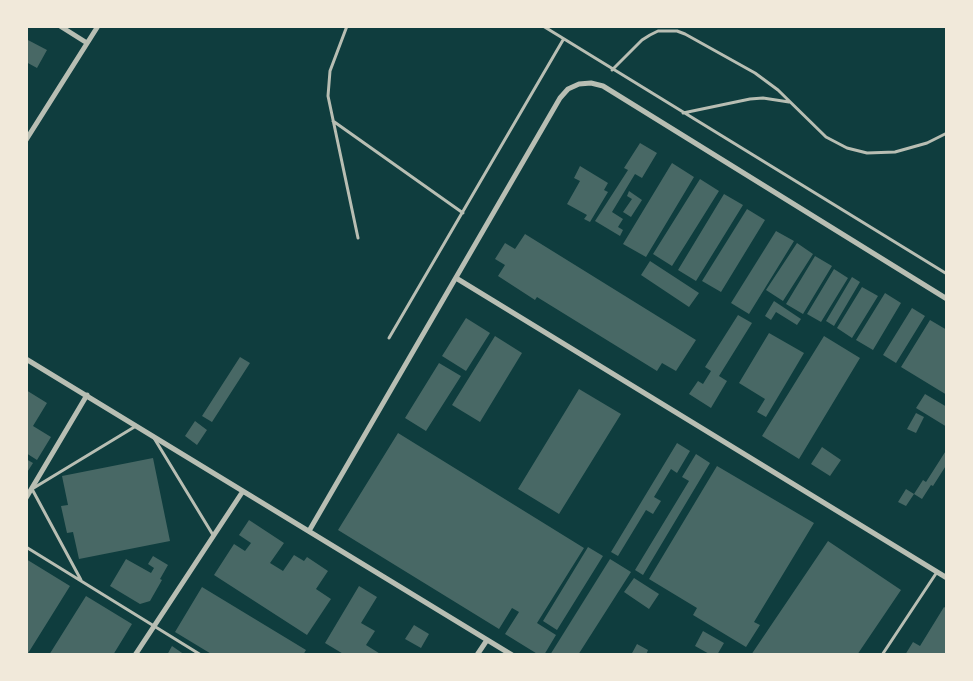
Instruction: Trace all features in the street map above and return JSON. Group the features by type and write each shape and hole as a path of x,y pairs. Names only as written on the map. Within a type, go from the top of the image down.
{"street":[{"path":"60,26 88,43"},
{"path":"26,140 98,26"},
{"path":"309,531 560,98 568,89 579,84 591,83 603,86 947,299"},
{"path":"456,278 947,578"},
{"path":"26,359 512,655"},
{"path":"26,498 87,395"},
{"path":"135,655 243,491"},
{"path":"477,655 487,640"}],"lane":[{"path":"347,26 330,71 328,83 332,121 358,238"},
{"path":"543,26 947,274"},
{"path":"612,70 642,40 650,35 658,31 676,31 686,34 755,73 778,90 826,137 857,151 895,152 927,143 947,133"},
{"path":"389,338 563,40"},
{"path":"683,113 750,99 770,98 790,102"},
{"path":"332,121 463,213"},
{"path":"81,580 32,488 137,426"},
{"path":"152,436 214,536"},
{"path":"26,547 201,655"},
{"path":"882,655 936,572"}],"building":[{"path":"26,39 47,50 37,68 26,62"},
{"path":"640,143 657,153 642,178 635,174 612,212 623,219 618,227 623,230 620,236 595,221 628,170 624,168"},
{"path":"672,163 694,177 646,257 623,244"},
{"path":"580,166 608,183 604,190 608,192 590,222 584,219 587,215 567,204 580,181 574,178"},
{"path":"700,179 719,191 672,266 653,254"},
{"path":"629,191 642,200 631,217 623,212 632,199 627,196"},
{"path":"724,194 743,205 696,281 678,270"},
{"path":"747,209 765,220 721,292 702,281"},
{"path":"776,231 794,241 749,314 731,303"},
{"path":"525,234 696,340 676,371 662,363 657,371 537,297 535,300 498,276 505,265 495,259 505,243 515,249"},
{"path":"797,243 813,254 783,301 766,290"},
{"path":"815,256 832,266 803,314 786,304"},
{"path":"650,261 699,293 689,307 641,275"},
{"path":"834,269 848,278 821,322 807,314"},
{"path":"852,277 860,282 834,326 826,321"},
{"path":"862,287 878,296 852,338 837,328"},
{"path":"885,293 901,303 873,350 856,340"},
{"path":"774,301 801,319 797,325 776,312 771,320 765,316"},
{"path":"912,308 925,316 896,363 883,355"},
{"path":"738,315 752,323 719,376 727,381 711,408 689,394 698,381 703,384 711,371 705,367"},
{"path":"466,318 490,333 466,371 442,356"},
{"path":"930,320 947,330 947,395 901,367"},
{"path":"769,333 804,353 766,417 757,412 765,399 739,383"},
{"path":"495,336 522,353 480,422 452,405"},
{"path":"824,336 860,358 799,459 762,436"},
{"path":"240,357 250,363 212,422 202,416"},
{"path":"439,363 461,376 426,431 405,418"},
{"path":"579,389 621,414 559,514 518,489"},
{"path":"26,390 47,403 33,426 51,437 37,460 26,453"},
{"path":"925,394 947,407 947,427 916,408"},
{"path":"916,413 924,417 916,433 907,429"},
{"path":"195,421 207,430 197,445 185,436"},
{"path":"398,433 584,548 537,623 556,635 544,655 539,655 505,634 519,612 512,608 499,629 338,530"},
{"path":"677,443 690,451 677,473 671,469 654,497 661,501 653,514 646,510 618,556 611,552"},
{"path":"822,447 841,460 830,476 811,464"},
{"path":"947,449 947,464 922,499 914,494 923,480 926,482"},
{"path":"696,454 710,463 643,575 635,570 689,481 682,477"},
{"path":"153,458 170,541 79,559 73,532 67,533 61,506 68,505 62,476"},
{"path":"26,459 33,463 26,474"},
{"path":"717,466 814,523 754,622 760,625 746,647 693,615 697,608 649,579"},
{"path":"906,489 914,494 906,506 898,502"},
{"path":"249,520 284,543 270,563 283,571 294,555 304,561 307,557 328,571 316,589 331,599 307,635 214,575 234,544 245,551 251,543 239,535"},
{"path":"828,541 901,590 857,655 751,655"},
{"path":"588,547 603,556 557,630 543,621"},
{"path":"153,556 168,565 150,601 140,604 110,586 126,559 151,573 154,568 148,564"},
{"path":"26,559 70,586 27,655 26,655"},
{"path":"610,559 631,572 578,655 550,655"},
{"path":"634,578 659,594 649,609 624,592"},
{"path":"359,586 377,597 361,623 375,631 366,645 382,655 345,655 325,643"},
{"path":"202,587 306,650 303,655 213,655 175,632"},
{"path":"86,596 132,624 113,655 49,655"},
{"path":"944,607 947,609 947,655 905,655 913,642 920,646"},
{"path":"414,625 429,634 421,648 405,639"},
{"path":"703,631 724,643 717,655 711,655 695,646"},
{"path":"637,644 648,650 646,655 631,655"},
{"path":"172,646 185,655 167,655"}]}
